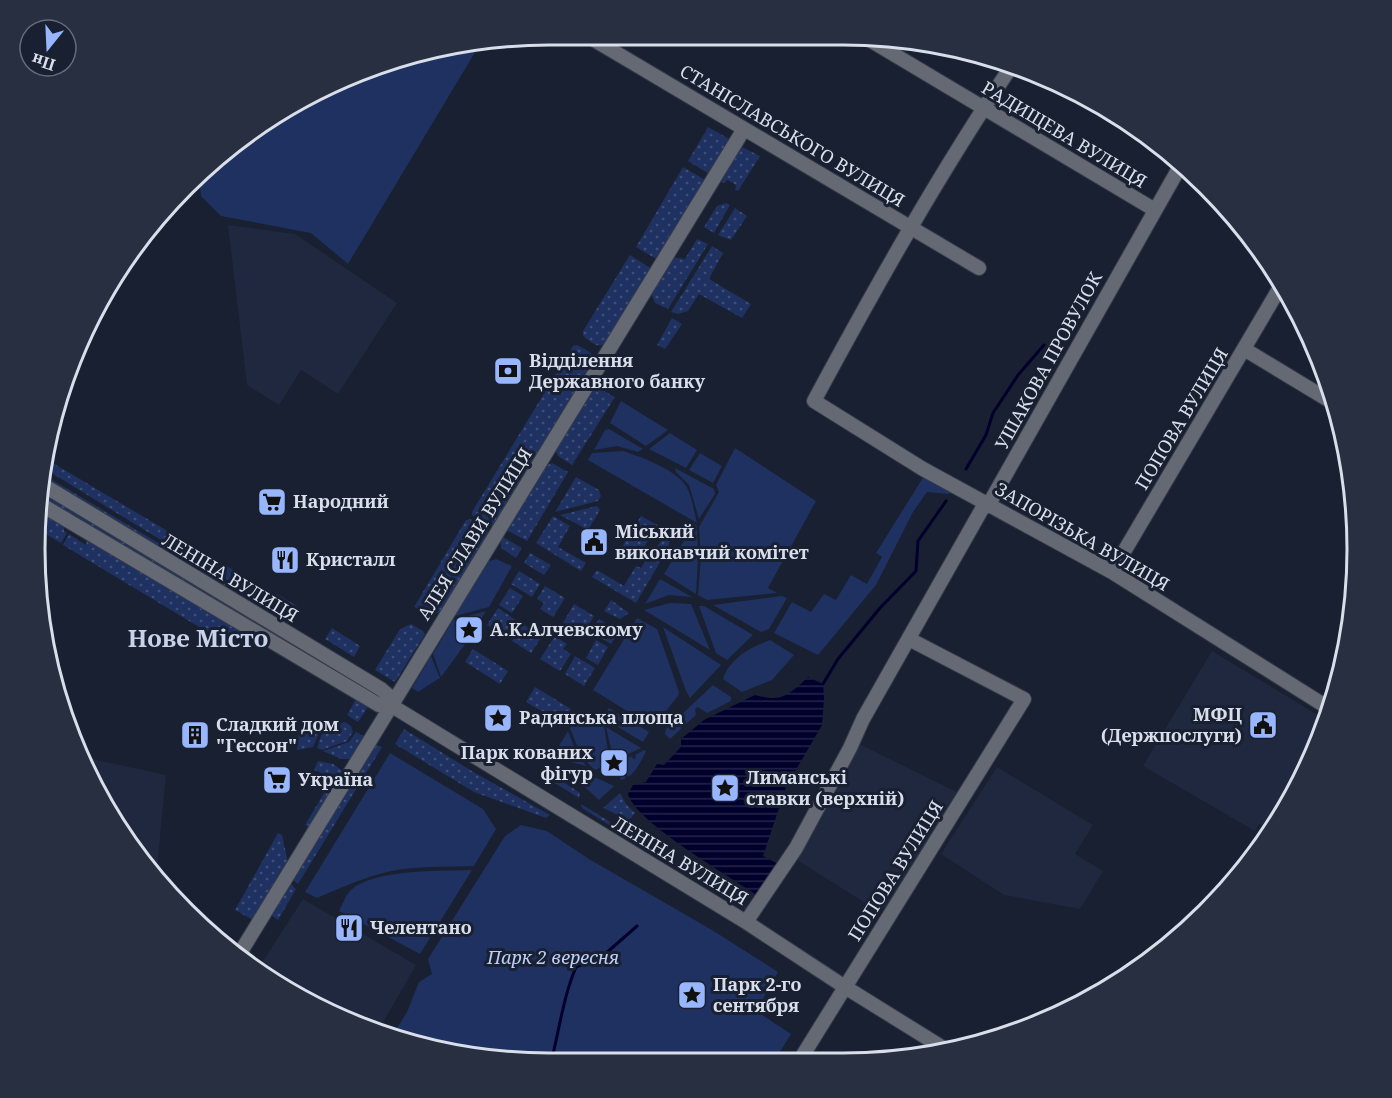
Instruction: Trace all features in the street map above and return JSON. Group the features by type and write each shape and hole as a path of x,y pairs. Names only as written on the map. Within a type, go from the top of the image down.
{"street":[{"name":"СТАНІСЛАВСЬКОГО ВУЛИЦЯ","path":"603,45 979,268"},
{"name":"РАДИЩЕВА ВУЛИЦЯ","path":"880,46 1155,210"},
{"path":"911,228 983,108 1007,73"},
{"name":"АЛЕЯ СЛАВИ ВУЛИЦЯ","path":"242,949 744,129"},
{"name":"УШАКОВА ПРОВУЛОК","path":"746,922 796,848 850,748 863,718 982,509 989,504 1177,172"},
{"name":"ЗАПОРІЗЬКА ВУЛИЦЯ","path":"911,228 886,268 814,401 923,469 1112,572 1322,704"},
{"name":"ПОПОВА ВУЛИЦЯ","path":"1112,572 1277,293"},
{"path":"1244,349 1323,397"},
{"name":"ЛЕНІНА ВУЛИЦЯ","path":"49,488 381,689 388,695 392,706"},
{"name":"ЛЕНІНА ВУЛИЦЯ","path":"47,508 379,705 392,706 746,922 936,1044"},
{"name":"ПОПОВА ВУЛИЦЯ","path":"804,1053 1024,699 909,639"}],"shaded area":[{"path":"228,225 295,234 397,303 338,394 301,370 279,405 247,385"},
{"path":"1212,651 1318,715 1295,772 1263,827 1259,824 1255,831 1143,766"},
{"path":"808,677 823,684 822,725 786,787 763,856 778,864 758,896 665,834 634,806 628,794 633,785 646,782 657,764 664,765 681,747 681,739 704,720 755,695 772,698 784,696"},
{"path":"859,744 959,793 886,907 878,911 797,860"},
{"path":"91,759 166,775 157,866 130,829"},
{"path":"997,767 1093,825 1075,854 1103,871 1080,909 1004,895 941,854"},
{"path":"303,899 416,965 384,1021 380,1024 326,1001 262,963"}],"green space":[{"path":"476,50 348,264 311,233 221,216 201,196 200,186 242,149 269,130 326,97 356,83 419,62"},
{"path":"708,127 731,140 709,174 688,161"},
{"path":"740,146 760,156 738,191 735,190 736,185 728,180 724,183 720,181"},
{"path":"683,167 707,181 658,260 636,247"},
{"path":"726,203 730,205 714,233 704,227 717,206"},
{"path":"735,208 747,216 731,240 718,235"},
{"path":"697,239 708,244 668,309 655,303 651,293 672,257 685,259"},
{"path":"712,246 723,253 709,279 751,304 742,318 699,294 688,311 678,314 671,312"},
{"path":"630,255 652,269 607,342 601,345 595,344 583,336 583,331"},
{"path":"672,318 682,324 665,349 657,345"},
{"path":"577,345 594,357 594,365 494,526 490,526 472,515 472,512 573,346"},
{"path":"599,388 615,397 572,465 558,456 555,449 589,393"},
{"path":"621,401 668,430 646,446 610,423"},
{"path":"609,429 643,449 638,452 617,446 594,450 605,430"},
{"path":"670,433 697,450 686,468 649,449"},
{"path":"735,448 816,501 768,588 777,593 707,600 698,595 701,557 699,527 719,492 716,485"},
{"path":"623,451 657,464 681,480 690,494 697,523 588,460 592,453"},
{"path":"700,453 722,466 713,483 689,470"},
{"path":"53,463 235,571 231,583 51,473"},
{"path":"552,463 568,472 527,541 505,529 543,467"},
{"path":"675,468 714,489 715,494 699,519 689,485"},
{"path":"924,476 954,491 948,494 927,492 913,512 876,585 818,655 774,633 792,602 811,612 824,594 836,600 851,575 867,584 882,557 876,553"},
{"path":"576,477 599,490 601,496 598,501 555,512"},
{"path":"50,478 229,585 227,588 49,484"},
{"path":"48,496 375,691 372,697 47,503"},
{"path":"597,506 600,510 588,530 560,515"},
{"path":"46,514 64,525 64,531 67,533 61,543 45,534"},
{"path":"553,516 570,526 558,547 586,563 581,571 536,543"},
{"path":"641,516 659,526 655,532 652,532 638,560 620,550"},
{"path":"470,519 486,528 489,532 488,536 441,612 431,615 414,607 466,520"},
{"path":"694,524 697,526 698,559 696,594 664,574"},
{"path":"664,529 670,537 669,547 636,603 592,577 597,570 624,586 636,566 641,568 650,553 653,554 662,539 660,536"},
{"path":"69,534 86,545 87,540 245,634 241,648 234,648 63,545"},
{"path":"501,536 522,548 516,558 501,548"},
{"path":"530,553 551,565 544,575 524,563"},
{"path":"496,559 512,566 489,607 455,616 487,562"},
{"path":"519,571 540,584 532,597 511,584"},
{"path":"660,579 692,597 669,595 645,604"},
{"path":"249,580 270,590 267,597 260,601 247,592"},
{"path":"545,586 565,598 553,617 540,609 544,603 537,599"},
{"path":"510,588 523,596 512,613 499,605"},
{"path":"277,594 297,606 298,613 294,618 271,607 269,602 273,595"},
{"path":"782,596 787,598 769,629 761,632 713,605"},
{"path":"611,600 629,613 620,619 604,611"},
{"path":"670,603 691,604 710,650 644,610"},
{"path":"574,604 594,616 586,629 579,625 576,630 563,623"},
{"path":"699,606 704,606 753,635 727,660 716,653"},
{"path":"498,608 517,621 507,637 487,625"},
{"path":"486,611 480,621 473,618 461,639 466,643 441,677 433,654 453,620"},
{"path":"637,618 657,629 679,692 653,727 593,690"},
{"path":"599,619 619,631 611,644 591,632"},
{"path":"533,622 546,630 531,653 512,641 522,624 529,628"},
{"path":"411,624 425,634 395,682 375,670 400,629"},
{"path":"663,627 721,665 690,698 686,691"},
{"path":"332,628 360,646 354,657 325,639"},
{"path":"555,636 567,644 563,649 571,654 560,671 540,659"},
{"path":"596,640 608,647 598,665 586,658"},
{"path":"770,640 794,655 772,680 742,692 723,679 735,660 755,646"},
{"path":"473,649 508,671 500,684 465,662"},
{"path":"431,656 440,678 418,692 412,688"},
{"path":"575,656 595,668 584,686 565,674"},
{"path":"713,685 731,697 731,701 707,713 698,707 695,709 696,715 686,724 684,723 670,739 665,734 666,729"},
{"path":"535,687 571,709 562,723 526,702"},
{"path":"356,699 368,707 358,722 347,715"},
{"path":"609,708 649,732 643,742 603,718"},
{"path":"581,712 604,725 608,752 605,754 606,758 610,757 611,763 595,770 583,756 570,728"},
{"path":"345,722 351,726 353,732 347,741 322,750 317,748 324,727"},
{"path":"606,727 641,748 620,758 618,750 612,753"},
{"path":"321,728 313,747 297,750 298,734"},
{"path":"404,729 475,773 550,815 546,818 474,792 395,744"},
{"path":"568,731 576,752 586,766 552,757"},
{"path":"356,732 365,737 352,759 341,759 323,751 349,742"},
{"path":"375,744 382,747 298,884 293,880"},
{"path":"646,751 631,775 628,777 624,767 621,768 626,778 621,780 615,764 632,756 633,759 636,758 635,755"},
{"path":"390,753 483,809 496,829 474,866 401,869 364,879 317,898 305,892"},
{"path":"318,761 333,764 344,772 309,827 305,825 333,778 314,770"},
{"path":"564,768 588,774 614,786 599,800"},
{"path":"545,770 580,793 579,798 542,775"},
{"path":"620,793 635,813 629,820 603,808"},
{"path":"581,804 747,906 744,909 582,808"},
{"name":"Парк 2 вересня","path":"521,825 547,831 589,859 712,930 778,972 756,1011 791,1034 779,1053 516,1052 451,1043 396,1029 407,1012 419,982 432,974 428,959 505,836"},
{"path":"278,833 282,835 288,863 253,920 235,910"},
{"path":"472,870 420,954 339,911 351,890 375,878 426,871"},
{"path":"291,884 296,889 278,920 271,915"}],"waterway":[{"path":"966,469 986,435 993,413 1018,375 1044,345"},
{"path":"823,684 838,659 880,608 916,571 918,541 946,501"},
{"path":"553,1053 565,999 576,967 604,955 637,926"}],"place":[{"name":"Відділення Державного банку","path":"508,371"},
{"name":"Народний","path":"272,502"},
{"name":"Міський виконавчий комітет","path":"594,542"},
{"name":"Кристалл","path":"285,560"},
{"name":"А.К.Алчевскому","path":"469,630"},
{"name":"Радянська площа","path":"498,718"},
{"name":"МФЦ (Держпослуги)","path":"1263,725"},
{"name":"Сладкий дом \"Гессон\"","path":"195,735"},
{"name":"Парк кованих фігур","path":"614,763"},
{"name":"Україна","path":"277,780"},
{"name":"Лиманські ставки (верхній)","path":"725,788"},
{"name":"Челентано","path":"349,928"},
{"name":"Парк 2-го сентября","path":"692,995"}],"district":[{"name":"Нове Місто","path":"198,639"}]}
